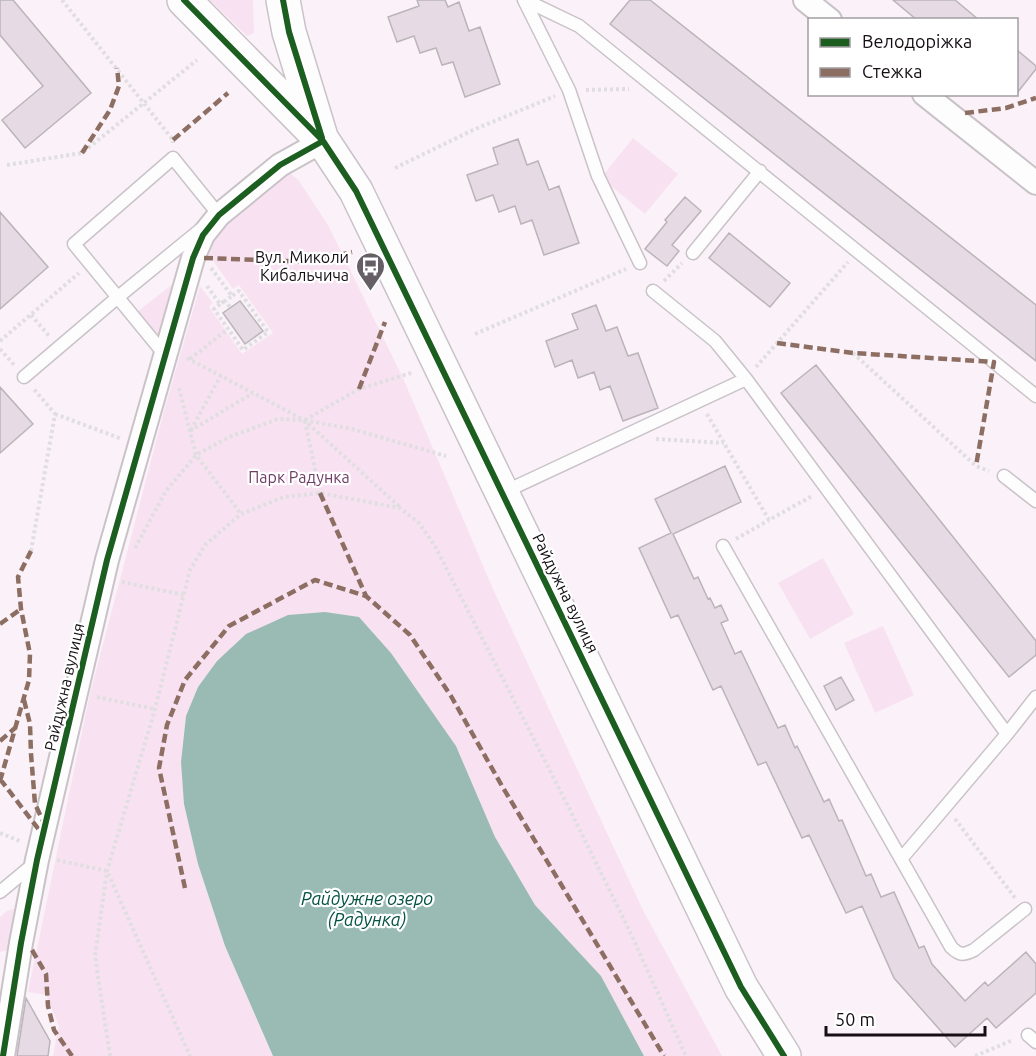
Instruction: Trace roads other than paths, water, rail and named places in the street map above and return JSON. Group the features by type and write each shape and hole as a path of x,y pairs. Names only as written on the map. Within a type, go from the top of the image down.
{"street":[{"name":"Райдужна вулиця","path":"184,0 323,141 356,191 741,987 784,1056"},
{"name":"Райдужна вулиця","path":"283,0 289,32 323,141"},
{"path":"805,0 828,18"},
{"path":"927,96 1036,183"},
{"name":"Райдужна вулиця","path":"3,1056 21,944 44,860 108,560 193,258 203,235 219,215 280,165 323,141"}],"lane":[{"path":"525,0 579,26 1036,396"},
{"path":"525,0 569,90 598,176 640,263"},
{"path":"24,377 118,297 219,215 173,158 74,244 118,297 165,355"},
{"path":"693,253 760,171"},
{"path":"653,291 715,341 746,379 1007,734"},
{"path":"502,493 746,379"},
{"path":"1004,476 1036,501"},
{"path":"723,546 951,947 958,954 965,955 1025,909"},
{"path":"901,859 1036,697"},
{"path":"0,892 44,860"}],"water":[{"name":"Райдужне озеро (Радунка)","path":"325,612 359,617 391,653 456,746 495,837 535,905 601,976 644,1056 273,1056 225,946 198,864 184,804 181,762 186,716 198,687 217,661 246,634 288,615"}],"place":[{"name":"Вул. Миколи Кибальчича","path":"370,292"}],"park label":[{"name":"Парк Радунка","path":"299,477"}]}
